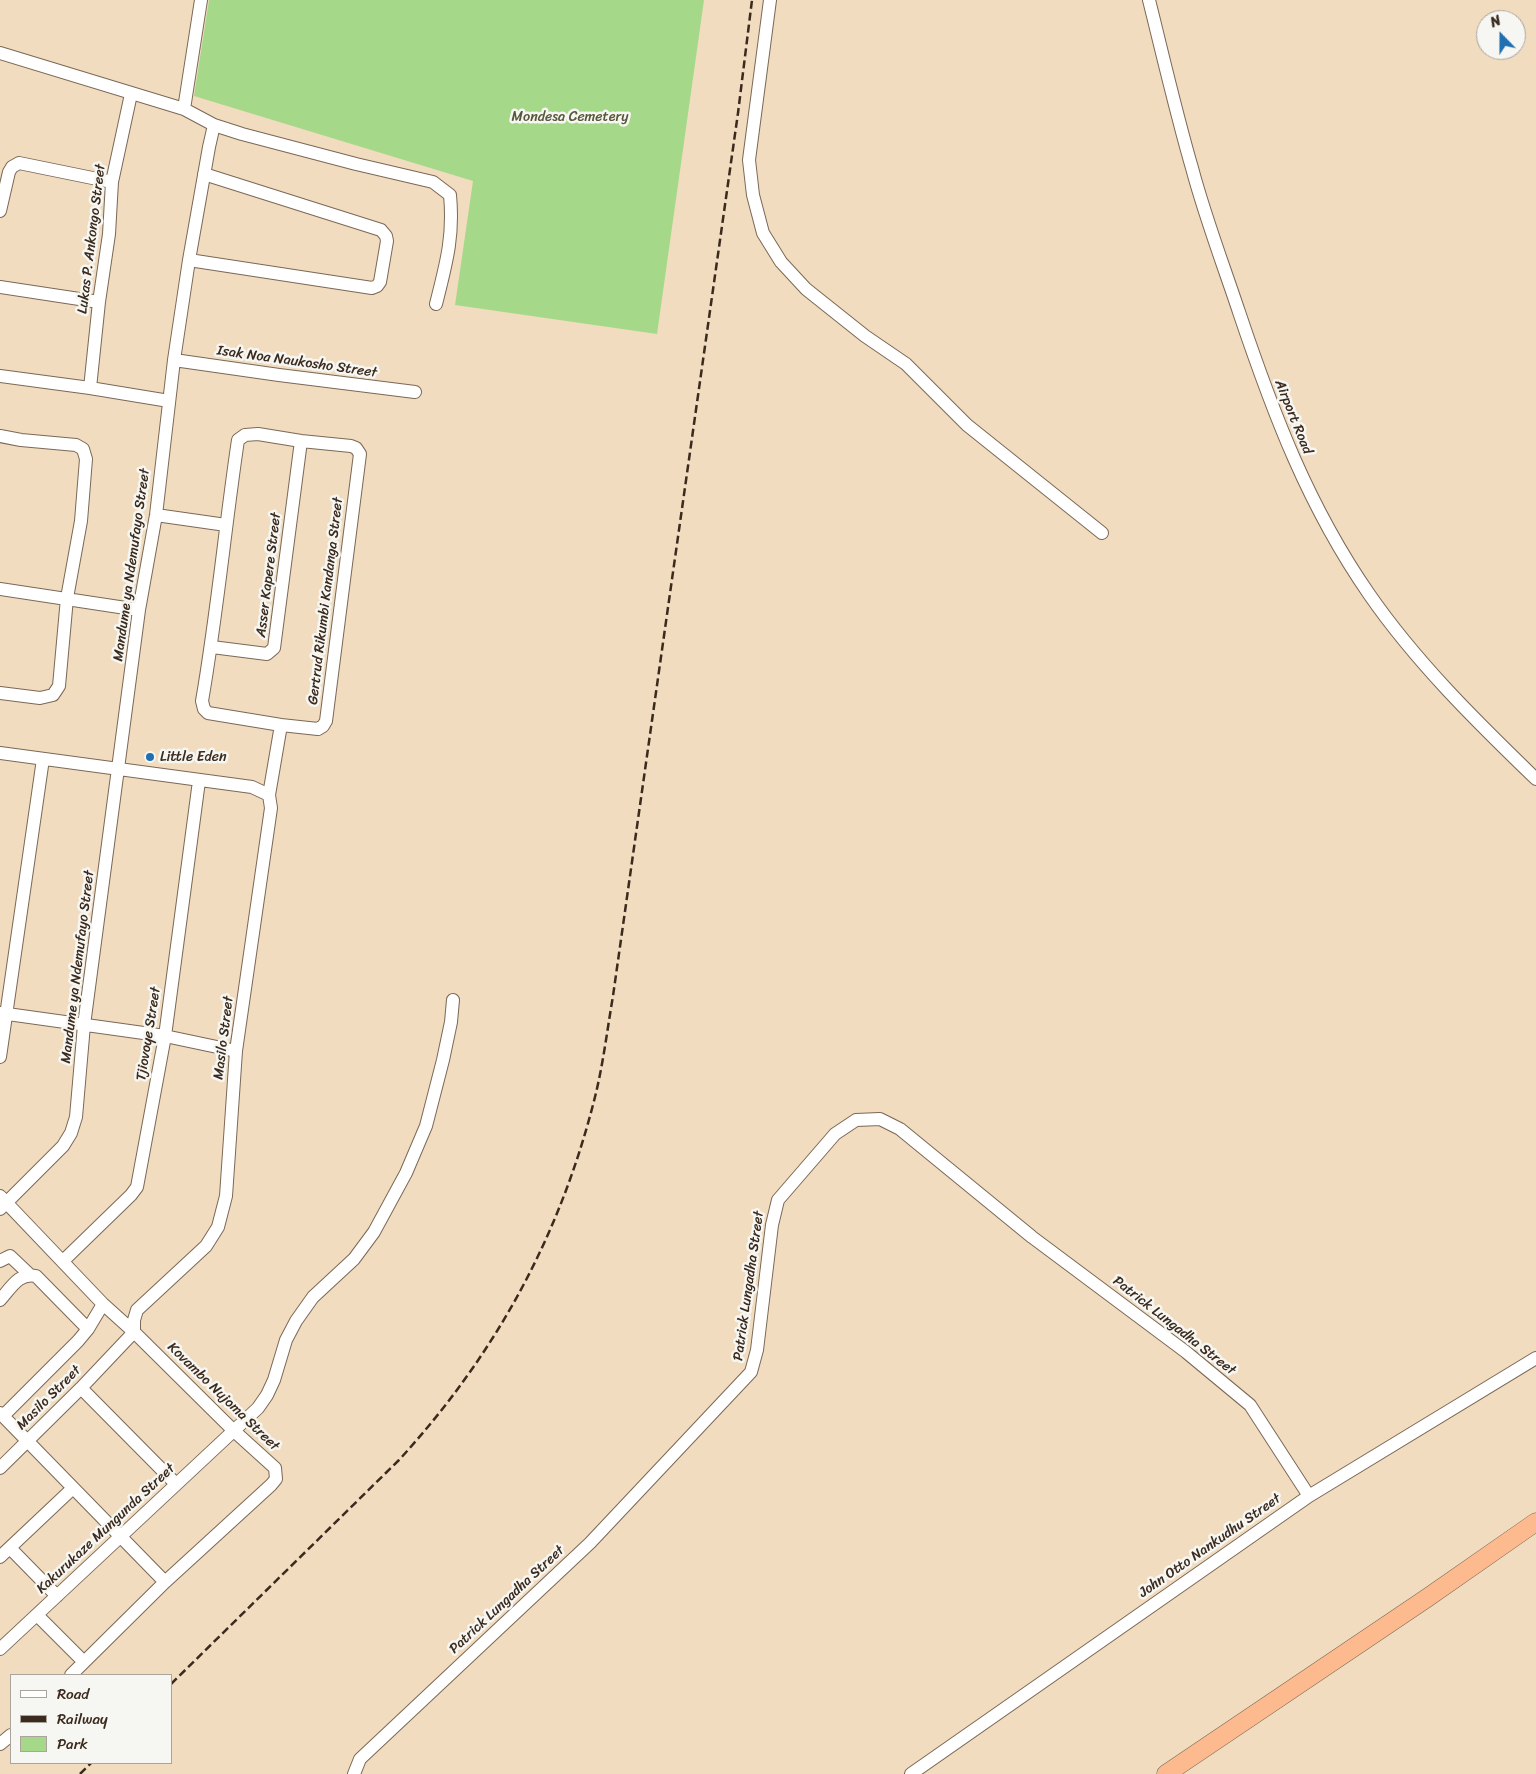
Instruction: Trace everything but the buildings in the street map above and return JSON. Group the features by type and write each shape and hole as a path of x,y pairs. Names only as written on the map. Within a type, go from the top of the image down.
{"highway":[{"path":"1166,1774 1536,1522"}],"street":[{"path":"184,109 201,0"},
{"path":"770,0 749,160 753,195 763,233 780,262 806,289 865,336 906,364 967,425 1102,533"},
{"name":"Airport Road","path":"1149,0 1191,168 1264,388 1302,480 1364,586 1400,634 1446,688 1536,779"},
{"path":"0,53 184,109 214,125 242,134 432,182 450,195 452,217 450,245 436,304"},
{"name":"Lukas P. Ankongo Street","path":"90,388 108,234 112,182 131,94"},
{"name":"Mandume ya Ndemufayo Street","path":"2,1202 63,1146 71,1133 76,1117 84,1025 139,610 156,515 174,360 189,260 214,125"},
{"path":"0,211 9,172 12,167 19,163 112,182"},
{"path":"189,260 372,288 380,282 387,240 381,230 204,174"},
{"path":"0,287 99,302"},
{"name":"Isak Noa Naukosho Street","path":"174,360 279,376 415,392"},
{"path":"0,376 169,401"},
{"name":"Gertrud Rikumbi Kandanga Street","path":"258,434 301,442 351,446 356,448 360,454 326,721 318,729 208,713 204,709 202,701 212,647 238,440 245,435 258,434"},
{"path":"0,436 21,440 76,445 83,449 86,459 80,521 67,598 59,686 53,695 40,698 0,693"},
{"name":"Asser Kapere Street","path":"212,647 267,654 274,648 301,442"},
{"path":"156,515 226,525"},
{"path":"0,588 139,610"},
{"name":"Masilo Street","path":"0,1468 81,1388 134,1332 134,1320 138,1310 206,1246 218,1228 226,1196 236,1051 271,808 269,795 281,725"},
{"path":"0,753 252,787 269,795"},
{"path":"0,1057 3,1013 43,760"},
{"name":"Tjiovoye Street","path":"63,1261 137,1187 165,1036 199,781"},
{"name":"Kakurukaze Mungunda Street","path":"0,1649 232,1430 258,1408 274,1380 286,1340 296,1321 312,1297 354,1259 374,1232 406,1173 428,1118 443,1060 451,1022 453,1000"},
{"path":"3,1013 165,1036 236,1051"},
{"name":"Patrick Lungadha Street","path":"354,1774 360,1759 590,1543 751,1372 757,1350 772,1225 778,1200 835,1134 856,1120 880,1119 900,1129 1032,1237 1200,1364 1250,1405 1309,1496"},
{"name":"Kovambo Nujoma Street","path":"2,1202 232,1430 275,1468 276,1479 271,1485 165,1582 72,1674"},
{"path":"0,1261 10,1256 29,1274 36,1276 88,1329"},
{"path":"0,1300 20,1278 29,1274"},
{"path":"103,1304 88,1329 1,1415 165,1582"},
{"name":"John Otto Nankudhu Street","path":"911,1774 1309,1496 1536,1358"},
{"path":"81,1388 176,1484"},
{"path":"0,1558 73,1488"},
{"path":"10,1548 57,1596"},
{"path":"37,1615 84,1662"},
{"path":"0,1744 10,1736"}],"green space":[{"name":"Mondesa Cemetery","path":"209,0 704,0 657,334 455,305 473,181 194,96"}],"railway":[{"path":"172,1683 399,1460 434,1420 494,1336 519,1292 542,1247 580,1151 597,1088 613,996 738,113 752,0"},
{"path":"80,1774 90,1764"}],"place":[{"name":"Little Eden","path":"150,757"}]}
